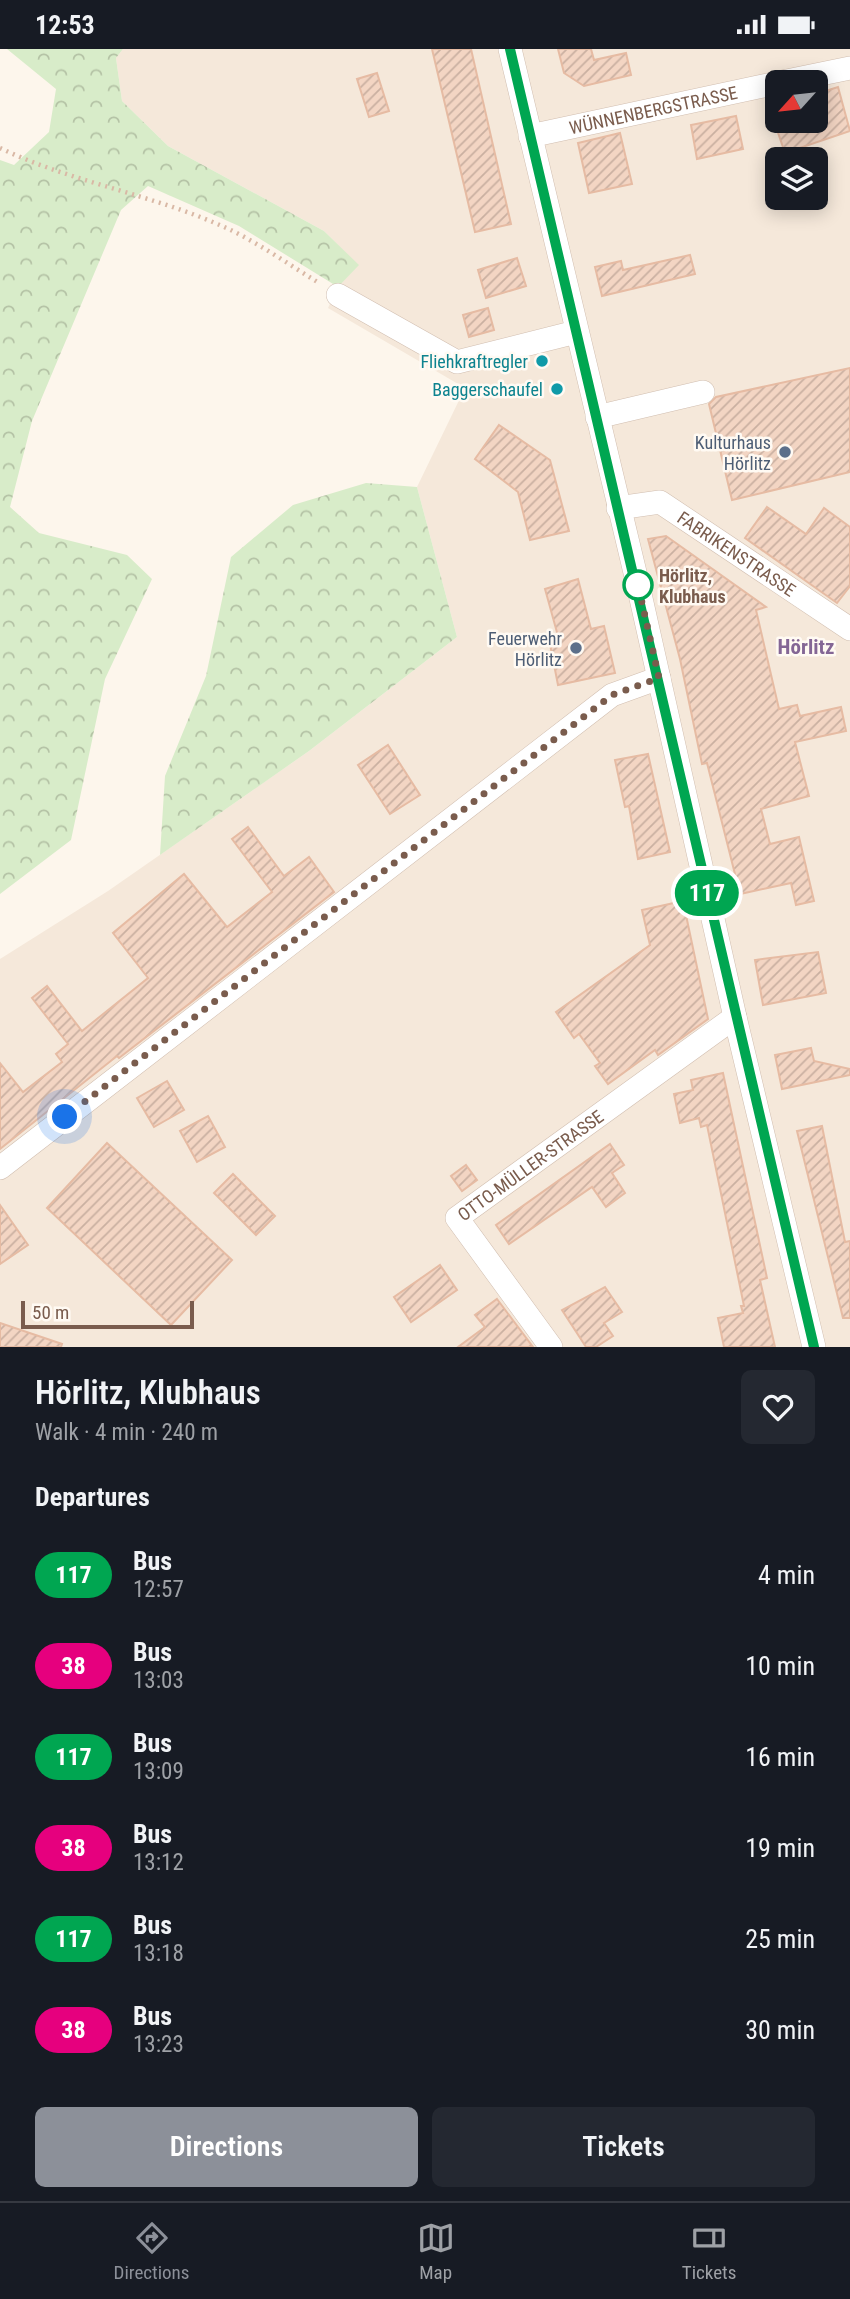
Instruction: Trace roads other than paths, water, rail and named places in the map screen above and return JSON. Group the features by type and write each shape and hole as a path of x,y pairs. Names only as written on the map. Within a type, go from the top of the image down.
{"street":[{"path":"510,49 814,1347"},
{"path":"828,73 850,68"},
{"name":"WÜNNENBERGSTRASSE","path":"530,136 765,86"},
{"path":"338,295 457,362 576,332"},
{"path":"597,418 703,391"},
{"name":"FABRIKENSTRASSE","path":"618,508 660,502 850,629"},
{"path":"0,1168 612,695 659,678"},
{"name":"OTTO-MÜLLER-STRASSE","path":"551,1347 457,1219 735,1017"}],"place":[{"name":"Fliehkraftregler","path":"542,361"},
{"name":"Baggerschaufel","path":"557,389"},
{"name":"Kulturhaus Hörlitz","path":"785,452"},
{"name":"Hörlitz, Klubhaus","path":"638,585"},
{"name":"Feuerwehr Hörlitz","path":"576,648"}],"district":[{"name":"Hörlitz","path":"806,647"}]}
